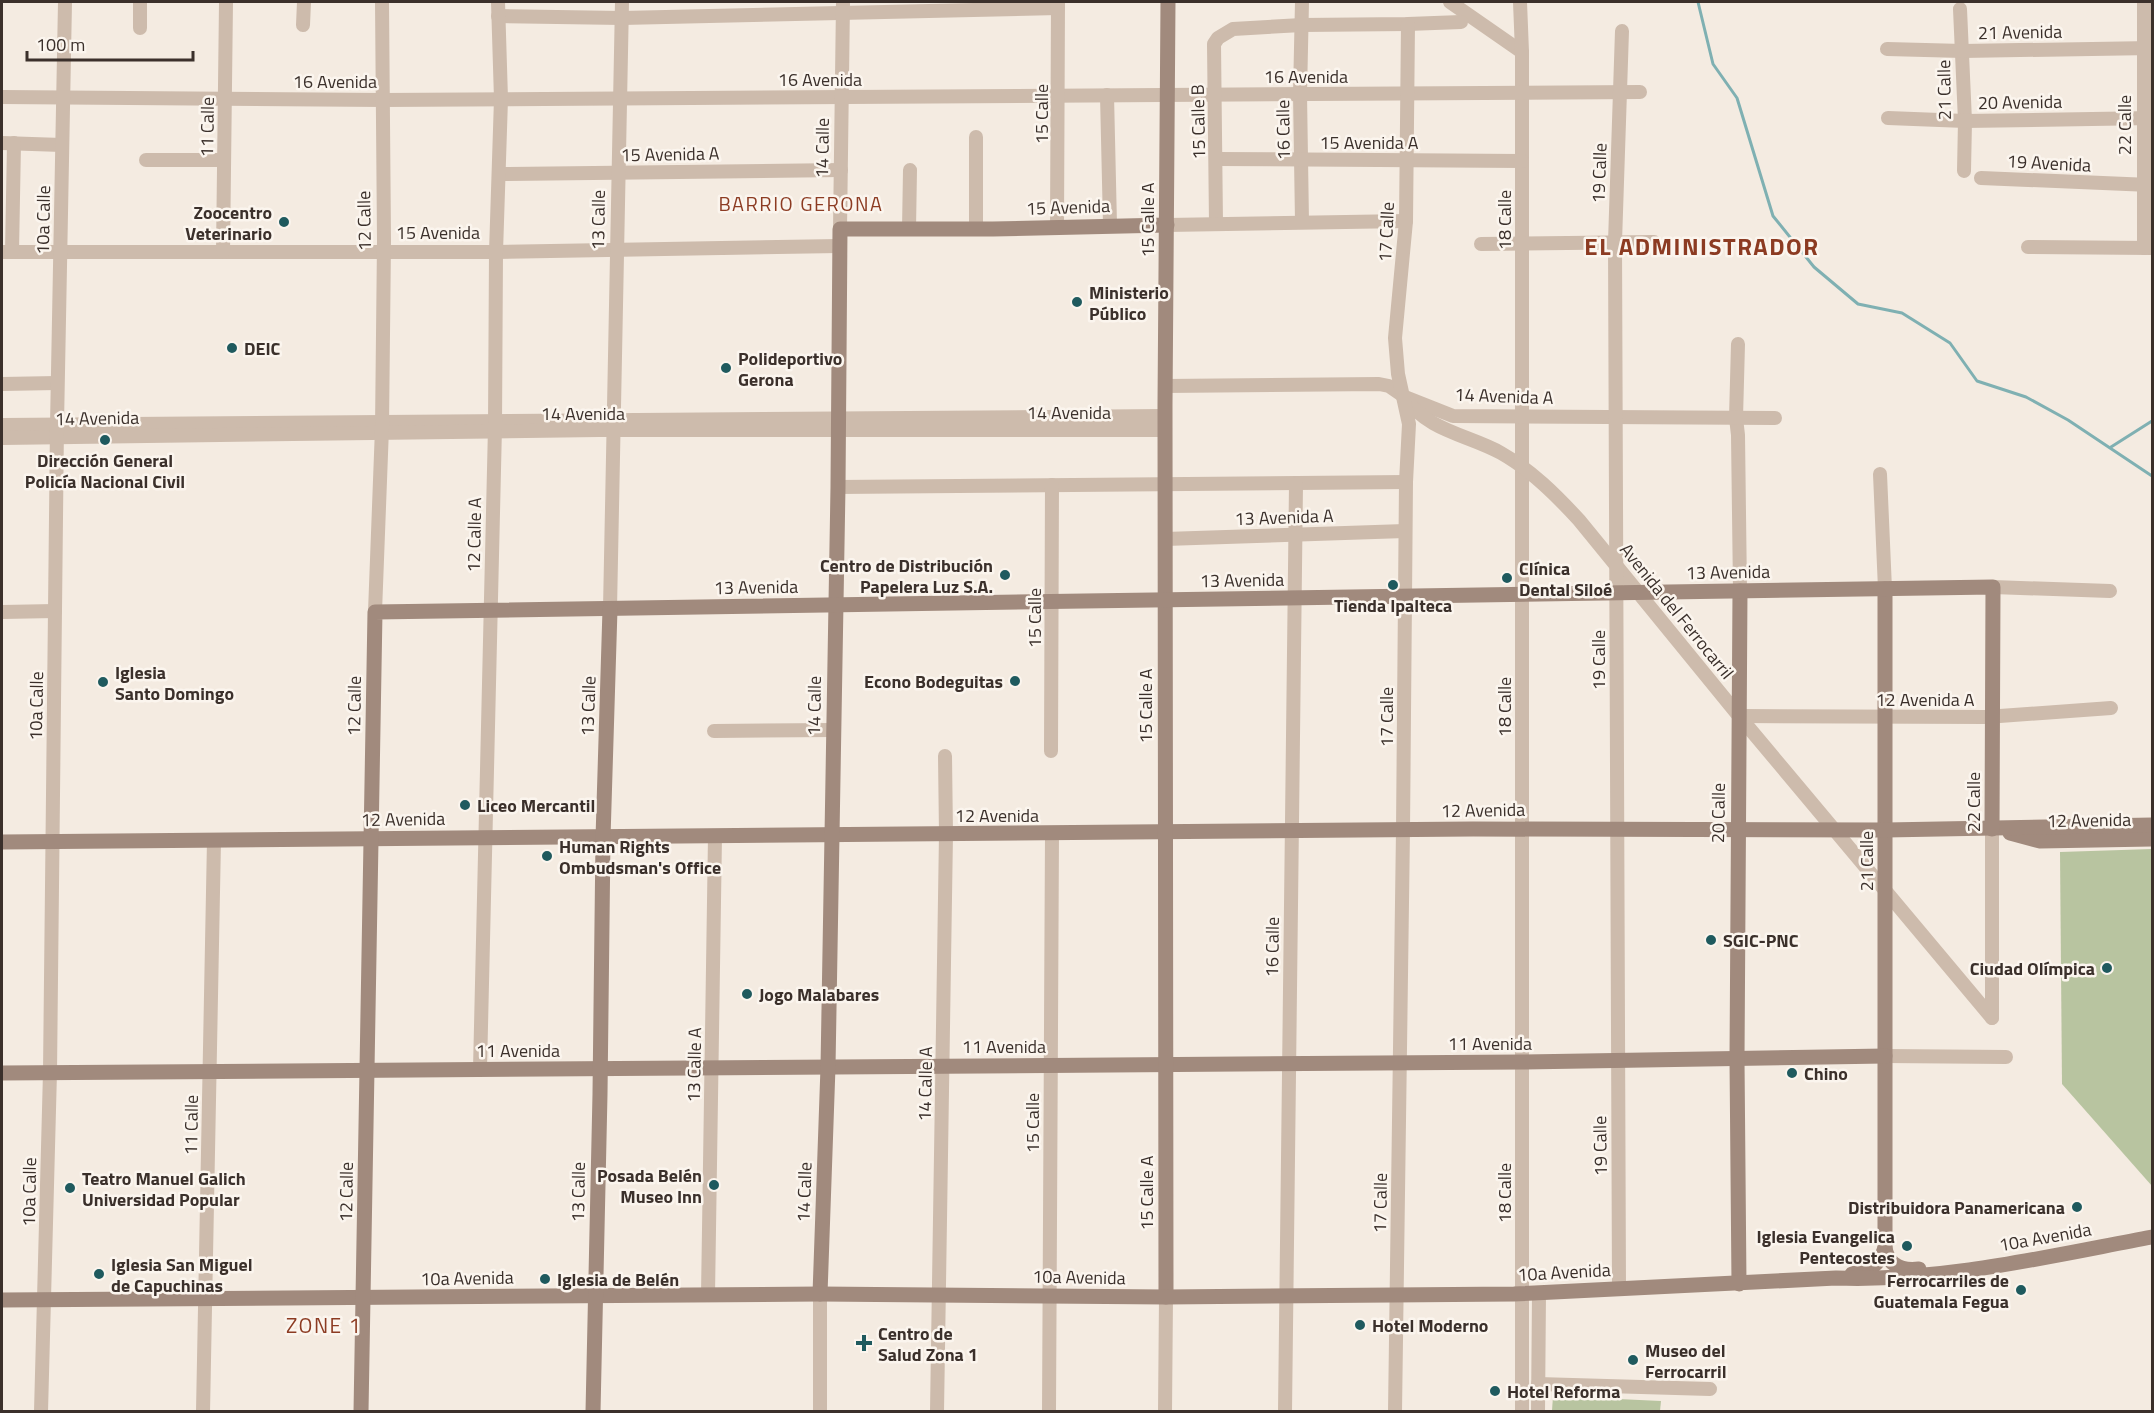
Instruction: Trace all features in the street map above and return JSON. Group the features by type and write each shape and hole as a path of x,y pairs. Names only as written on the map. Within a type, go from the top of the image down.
{"street":[{"name":"10a Calle","path":"41,1412 50,1072 57,383 65,2"},
{"path":"140,2 140,28"},
{"name":"11 Calle","path":"223,252 226,2"},
{"path":"303,24 304,2"},
{"name":"12 Calle","path":"361,1412 375,612 382,427 384,252 382,2"},
{"name":"12 Calle A","path":"480,1069 495,426 496,252 500,174 501,99 498,2"},
{"name":"13 Calle","path":"593,1412 603,838 622,2"},
{"name":"15 Calle A","path":"1165,1412 1165,386 1168,2"},
{"name":"16 Calle","path":"1302,2 1300,94 1302,222"},
{"path":"1450,2 1522,52"},
{"name":"18 Calle","path":"1520,2 1522,52 1522,1412"},
{"name":"22 Calle","path":"2144,2 2148,48 2148,248"},
{"path":"498,16 622,18 843,7 1058,4"},
{"name":"15 Calle","path":"1057,227 1058,4"},
{"name":"14 Calle","path":"820,1412 820,1294 828,1067 838,487 843,7"},
{"name":"21 Calle","path":"1960,9 1965,121 1964,171"},
{"path":"1302,25 1461,22"},
{"name":"17 Calle","path":"1395,1412 1405,531 1410,424 1395,338 1406,221 1408,24"},
{"name":"15 Calle B","path":"1216,224 1214,44 1218,38 1233,29 1302,25"},
{"name":"19 Calle","path":"1619,1289 1614,416 1615,242 1623,31"},
{"name":"21 Avenida","path":"1887,49 1963,51 2148,48"},
{"name":"16 Avenida","path":"2,97 382,100 1640,92"},
{"path":"1107,95 1110,225"},
{"name":"20 Avenida","path":"1888,118 1965,121 2148,118"},
{"path":"976,137 976,229"},
{"path":"7,252 8,143 62,145"},
{"name":"15 Avenida A","path":"1217,159 1522,160"},
{"path":"146,160 224,160"},
{"name":"15 Avenida A","path":"500,174 841,170"},
{"path":"909,229 910,170"},
{"name":"19 Avenida","path":"1981,178 2148,185"},
{"name":"15 Avenida","path":"840,230 1406,221"},
{"path":"1481,244 1654,242"},
{"name":"15 Avenida","path":"7,252 496,252 839,246"},
{"path":"2028,248 2148,248"},
{"name":"20 Calle","path":"1738,344 1736,418 1740,591 1737,829 1739,1284"},
{"path":"2,384 57,383"},
{"name":"14 Avenida A","path":"1165,386 1379,384 1389,386 1404,396 1454,416 1775,418"},
{"name":"Avenida del Ferrocarril","path":"1404,396 1414,411 1426,420 1480,442 1521,466 1560,499 1580,520 1739,716 1992,1017"},
{"name":"14 Avenida","path":"2,438 57,431 614,425 1165,423"},
{"path":"2,425 57,431"},
{"name":"21 Calle","path":"1880,474 1885,589 1885,1248"},
{"path":"838,487 1406,483"},
{"name":"16 Calle","path":"1285,1412 1296,484"},
{"name":"15 Calle","path":"1052,485 1052,751"},
{"name":"13 Avenida A","path":"1165,539 1405,531"},
{"name":"22 Calle","path":"1992,1017 1993,588"},
{"name":"13 Avenida","path":"375,612 1885,589 1993,588 2110,591"},
{"path":"2,612 55,611"},
{"name":"12 Avenida A","path":"1739,716 1993,717 2111,708"},
{"path":"714,731 833,730"},
{"name":"14 Calle A","path":"937,1412 946,834 945,756"},
{"name":"12 Avenida","path":"2,842 1522,829 1886,830 2152,825"},
{"name":"12 Avenida","path":"1992,829 2040,841 2152,839"},
{"name":"15 Calle","path":"1049,1412 1052,834"},
{"name":"13 Calle A","path":"708,1295 715,836"},
{"name":"11 Calle","path":"203,1412 214,840"},
{"name":"11 Avenida","path":"2,1073 1521,1062 1885,1056 2006,1057"},
{"name":"10a Avenida","path":"1885,1248 1888,1259 1894,1264 1907,1270 1916,1270 2152,1229"},
{"name":"10a Avenida","path":"2,1300 820,1294 1166,1297 1523,1294 1836,1278 1891,1278 1950,1272 2152,1237"},
{"path":"1836,1278 1875,1266 1881,1259 1885,1248"},
{"path":"1538,1412 1539,1293"},
{"path":"1538,1384 1710,1389"}],"green space":[{"name":"Ciudad Olímpica","path":"2152,849 2152,1186 2062,1084 2060,852"},
{"path":"1553,1396 1661,1401 1660,1411 1552,1411"}],"waterway":[{"path":"1698,2 1713,64 1737,98 1773,216 1814,267 1858,304 1902,313 1950,343 1977,381 2026,397 2068,420 2152,476"},
{"path":"2111,447 2152,421"}],"place":[{"name":"Zoocentro Veterinario","path":"284,222"},
{"name":"Ministerio Público","path":"1077,302"},
{"name":"DEIC","path":"232,348"},
{"name":"Polideportivo Gerona","path":"726,368"},
{"name":"Dirección General Policía Nacional Civil","path":"105,440"},
{"name":"Centro de Distribución Papelera Luz S.A.","path":"1005,575"},
{"name":"Clínica Dental Siloé","path":"1507,578"},
{"name":"Tienda Ipalteca","path":"1393,585"},
{"name":"Econo Bodeguitas","path":"1015,681"},
{"name":"Iglesia Santo Domingo","path":"103,682"},
{"name":"Liceo Mercantil","path":"465,805"},
{"name":"Human Rights Ombudsman's Office","path":"547,856"},
{"name":"SGIC-PNC","path":"1711,940"},
{"name":"Ciudad Olímpica","path":"2107,968"},
{"name":"Jogo Malabares","path":"747,994"},
{"name":"Chino","path":"1792,1073"},
{"name":"Posada Belén Museo Inn","path":"714,1185"},
{"name":"Teatro Manuel Galich Universidad Popular","path":"70,1188"},
{"name":"Distribuidora Panamericana","path":"2077,1207"},
{"name":"Iglesia Evangelica Pentecostes","path":"1907,1246"},
{"name":"Iglesia San Miguel de Capuchinas","path":"99,1274"},
{"name":"Iglesia de Belén","path":"545,1279"},
{"name":"Ferrocarriles de Guatemala Fegua","path":"2021,1290"},
{"name":"Hotel Moderno","path":"1360,1325"},
{"name":"Centro de Salud Zona 1","path":"864,1343"},
{"name":"Museo del Ferrocarril","path":"1633,1360"},
{"name":"Hotel Reforma","path":"1495,1391"}],"district":[{"name":"BARRIO GERONA","path":"801,203"},
{"name":"EL ADMINISTRADOR","path":"1702,246"},
{"name":"ZONE 1","path":"324,1325"}]}
